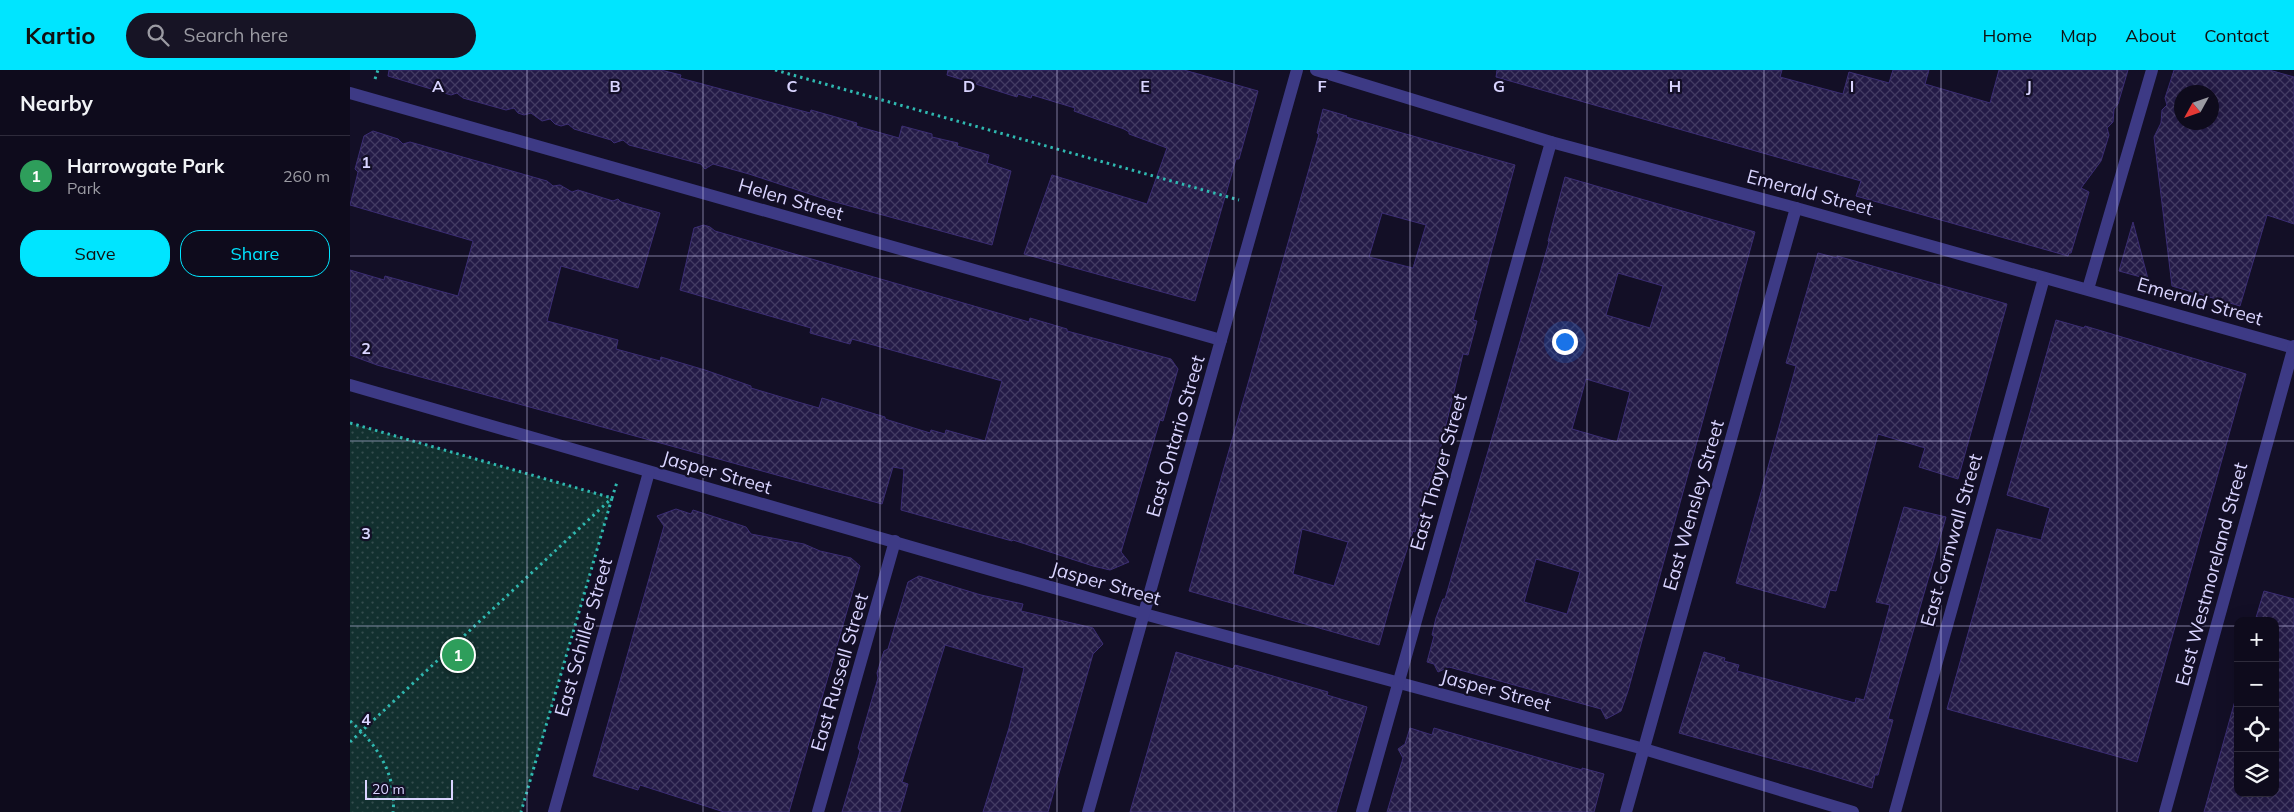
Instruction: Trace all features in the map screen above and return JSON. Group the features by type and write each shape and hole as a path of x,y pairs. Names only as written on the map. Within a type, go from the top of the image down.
{"street":[{"name":"East Ontario Street","path":"1088,812 1297,70"},
{"name":"Emerald Street","path":"1316,70 1551,142 1796,208 2294,347"},
{"path":"2088,289 2152,70"},
{"name":"Helen Street","path":"350,93 1221,340"},
{"name":"East Thayer Street","path":"1362,812 1551,142"},
{"name":"East Wensley Street","path":"1626,812 1796,208"},
{"name":"East Cornwall Street","path":"1895,812 2044,278"},
{"name":"East Westmoreland Street","path":"2165,812 2294,347"},
{"name":"Jasper Street","path":"350,385 1144,614 1644,749 1853,812"},
{"name":"East Schiller Street","path":"554,812 648,472"},
{"name":"East Russell Street","path":"818,812 895,542"}],"path":[{"path":"775,70 1259,206"},
{"path":"350,423 612,498"},
{"path":"350,742 612,498"},
{"path":"521,812 612,498"},
{"path":"350,721 369,737 386,766 394,798 393,812"}],"green space":[{"path":"350,423 612,498 521,812 350,812"}],"building":[{"path":"389,70 661,70 681,75 680,78 810,113 811,110 857,123 856,126 899,138 902,126 932,134 932,137 958,143 957,146 989,155 987,163 1011,171 992,245 828,200 713,164 705,169 701,164 629,145 623,140 614,143 611,140 574,129 568,124 561,126 555,124 550,119 542,121 531,113 524,115 518,113 514,108 506,110 463,98 457,93 451,95 388,76"},
{"path":"948,70 1184,70 1258,91 1239,159 1236,159 1195,301 1024,254 1052,175 1147,204 1167,148 1129,134 1124,129 1074,111 1075,108 1032,95 1031,98 1018,94 1017,97 947,75"},
{"path":"1497,70 1782,70 1780,77 1843,94 1849,72 1889,83 1893,70 1929,70 1925,84 1990,103 1999,70 2128,70 2118,104 2114,109 2113,122 2107,128 2109,135 2101,161 2081,188 2089,192 2071,253 2068,256 1856,196 1861,181 1496,77"},
{"path":"2174,70 2269,70 2294,77 2294,224 2267,215 2240,306 2172,286 2154,137 2161,123 2162,110 2167,105 2165,98"},
{"path":"1323,109 1515,165 1473,320 1477,321 1468,355 1463,354 1441,446 1415,532 1413,531 1397,580 1379,645 1189,591 1319,134 1317,133","holes":["1382,213 1426,225 1413,268 1369,257","1302,529 1348,542 1334,586 1293,574"]},
{"path":"373,131 398,139 403,144 410,142 547,181 553,186 560,185 572,192 578,190 613,201 618,199 621,202 660,213 638,288 561,266 547,321 618,340 616,349 660,361 661,357 705,370 751,386 751,388 819,408 822,398 930,433 931,430 945,434 946,430 985,441 1002,381 852,339 850,344 810,333 811,328 680,290 694,228 704,225 715,231 1029,322 1030,318 1067,329 1067,331 1171,359 1178,369 1163,421 1160,420 1121,552 1129,562 1110,570 1013,540 901,510 904,469 893,467 882,504 377,365 350,355 350,270 384,280 385,276 458,296 473,241 350,205 358,172 355,169 364,136"},
{"path":"1565,177 1755,232 1628,691 1621,711 1606,719 1601,709 1449,667 1438,672 1434,664 1427,662 1434,636 1432,635 1436,618 1443,599 1445,599","holes":["1618,273 1663,286 1650,328 1606,315","1586,379 1630,392 1617,442 1572,429","1536,559 1580,572 1567,614 1524,602"]},
{"path":"2133,222 2148,279 2119,271"},
{"path":"1818,253 1837,258 1837,256 2007,304 1958,479 1919,467 1925,448 1878,434 1836,591 1830,590 1825,608 1736,583 1796,366 1786,363"},
{"path":"2056,320 2084,328 2085,326 2246,374 2137,762 1947,709 1997,529 2041,540 2050,508 2007,495"},
{"path":"1904,507 1946,517 1888,719 1893,720 1878,775 1875,775 1872,788 1679,733 1704,652 1725,658 1724,661 1739,665 1737,671 1855,703 1856,698 1864,700 1890,605 1876,602"},
{"path":"676,509 691,514 693,510 746,527 751,534 804,544 820,551 851,558 860,566 789,812 724,812 640,785 638,790 593,776 664,526 657,516"},
{"path":"919,576 981,595 1023,604 1021,611 1093,628 1103,644 1093,654 1048,812 983,812 1009,728 1024,668 945,645 902,782 908,784 900,812 842,812 860,751 858,748 884,651 888,649 908,582"},
{"path":"2264,591 2294,599 2294,812 2204,812 2234,704 2234,797 2279,797 2279,617 2256,617"},
{"path":"1176,652 1233,669 1235,665 1328,692 1327,695 1367,707 1336,812 1130,812"},
{"path":"1410,728 1432,735 1434,728 1582,770 1582,768 1604,774 1594,812 1387,812 1403,758 1398,749 1405,744"}],"place":[{"name":"Harrowgate Park","path":"458,655"}]}
